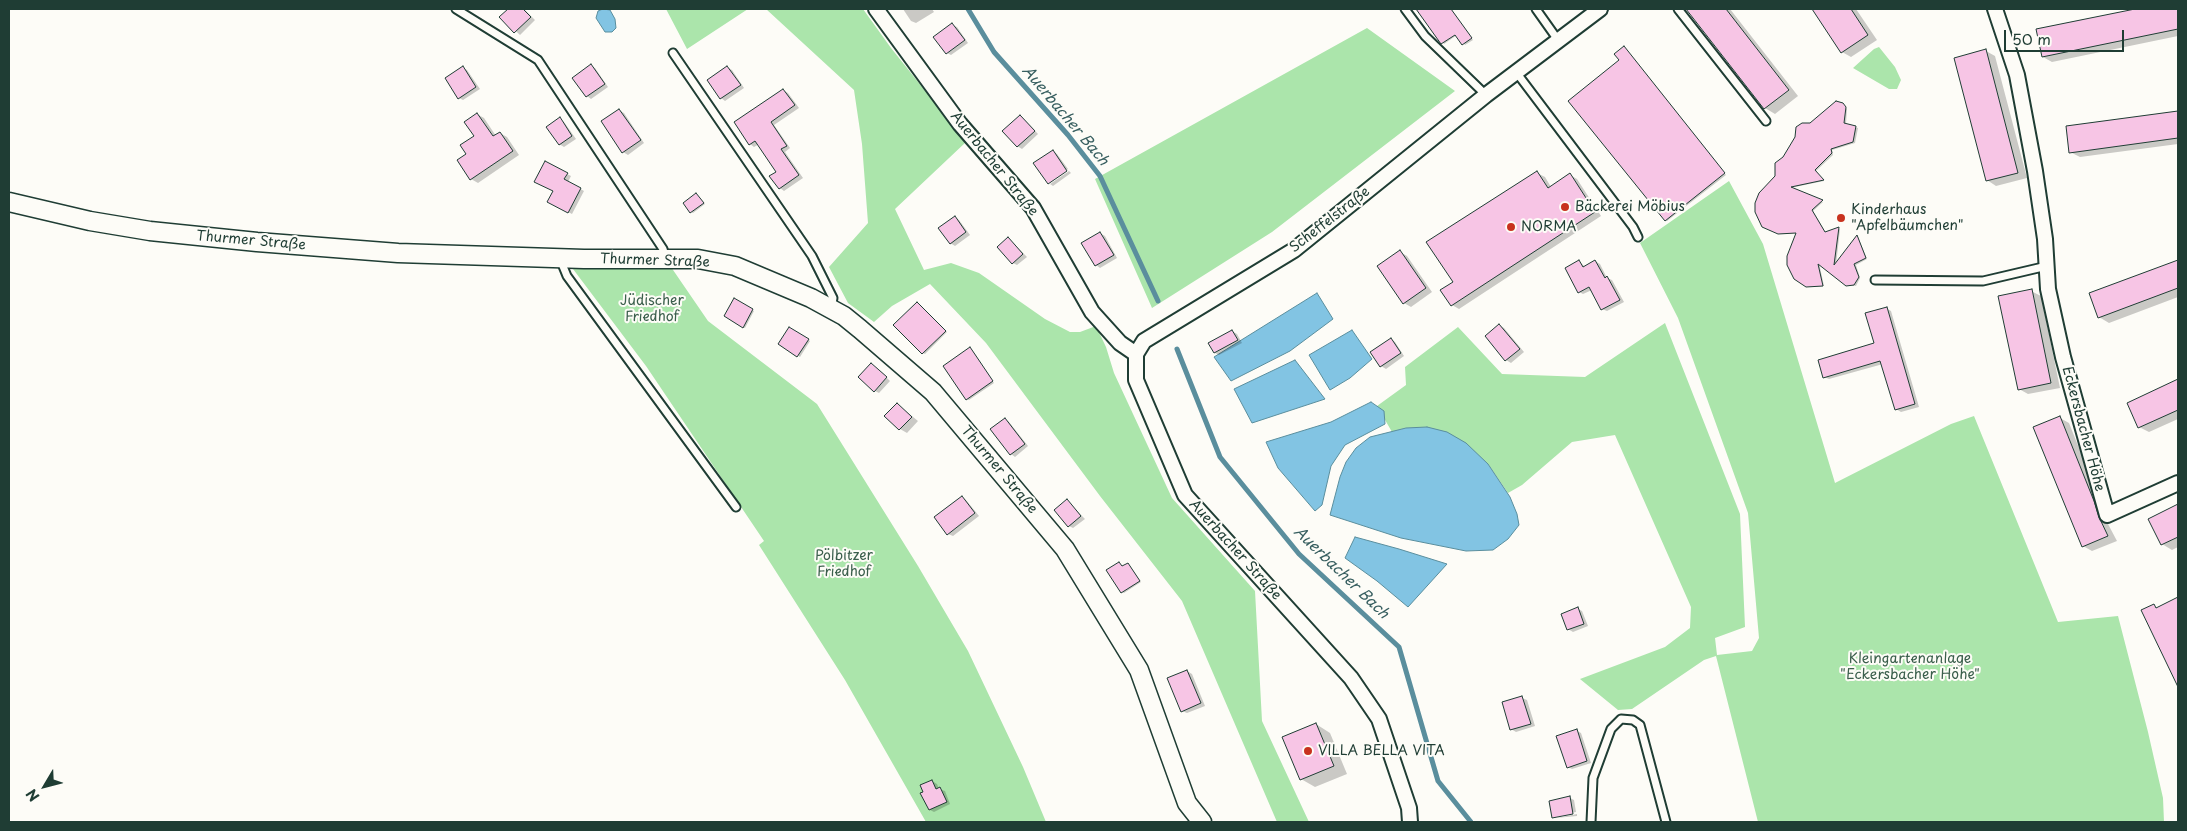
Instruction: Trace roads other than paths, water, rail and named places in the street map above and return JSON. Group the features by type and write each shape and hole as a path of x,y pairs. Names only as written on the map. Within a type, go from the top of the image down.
{"street":[{"name":"Auerbacher Straße","path":"876,9 960,124 1033,208 1092,312 1120,343 1136,354 1136,380 1185,495 1351,678 1379,719 1409,808 1410,822"},
{"name":"Scheffelstraße","path":"1136,354 1144,341 1294,250 1486,95 1600,9"},
{"name":"Eckersbacher Höhe","path":"1995,9 2017,75 2035,170 2047,266 2048,289 2063,356 2107,515 2178,483"},
{"name":"Thurmer Straße","path":"9,202 90,221 180,236 398,253 560,258 698,259 735,266 811,298 844,316 870,336 933,392 1065,549 1139,670 1187,803 1202,822"}],"lane":[{"path":"456,9 538,60 658,241 666,259"},
{"path":"1406,9 1425,36 1486,95"},
{"path":"1536,9 1558,40"},
{"path":"1678,9 1766,121"},
{"path":"673,53 812,256 833,298 831,309"},
{"path":"1516,72 1638,237"},
{"path":"560,258 567,276 736,507"},
{"path":"1875,280 1983,281 2047,266"},
{"path":"1591,822 1594,778 1611,729 1621,719 1633,720 1640,725 1666,822"}],"water":[{"path":"603,9 610,10 615,19 616,28 612,32 605,32 596,18 598,11"},
{"path":"1317,293 1333,319 1290,351 1231,381 1214,357"},
{"path":"1352,330 1372,359 1350,378 1330,390 1309,355"},
{"path":"1295,360 1325,399 1252,423 1234,389"},
{"path":"1371,402 1384,411 1385,424 1345,445 1331,466 1322,505 1315,511 1278,468 1266,442 1331,422"},
{"path":"1427,427 1447,432 1466,443 1488,464 1510,497 1519,525 1508,539 1493,550 1466,551 1401,538 1330,515 1340,477 1346,462 1356,448 1370,437 1406,428"},
{"path":"1355,537 1447,564 1408,607 1345,558"}],"waterway":[{"name":"Auerbacher Bach","path":"968,9 994,52 1068,135 1100,176 1158,301"},
{"name":"Auerbacher Bach","path":"1177,349 1220,457 1299,554 1399,647 1438,781 1471,822"}],"place":[{"name":"Bäckerei Möbius","path":"1565,207"},
{"name":"Kinderhaus \"Apfelbäumchen\"","path":"1841,218"},
{"name":"NORMA","path":"1511,227"},
{"name":"VILLA BELLA VITA","path":"1308,751"}],"park label":[{"name":"Jüdischer Friedhof","path":"652,310"},
{"name":"Pölbitzer Friedhof","path":"844,564"},
{"name":"Kleingartenanlage \"Eckersbacher Höhe\"","path":"1910,668"}]}
